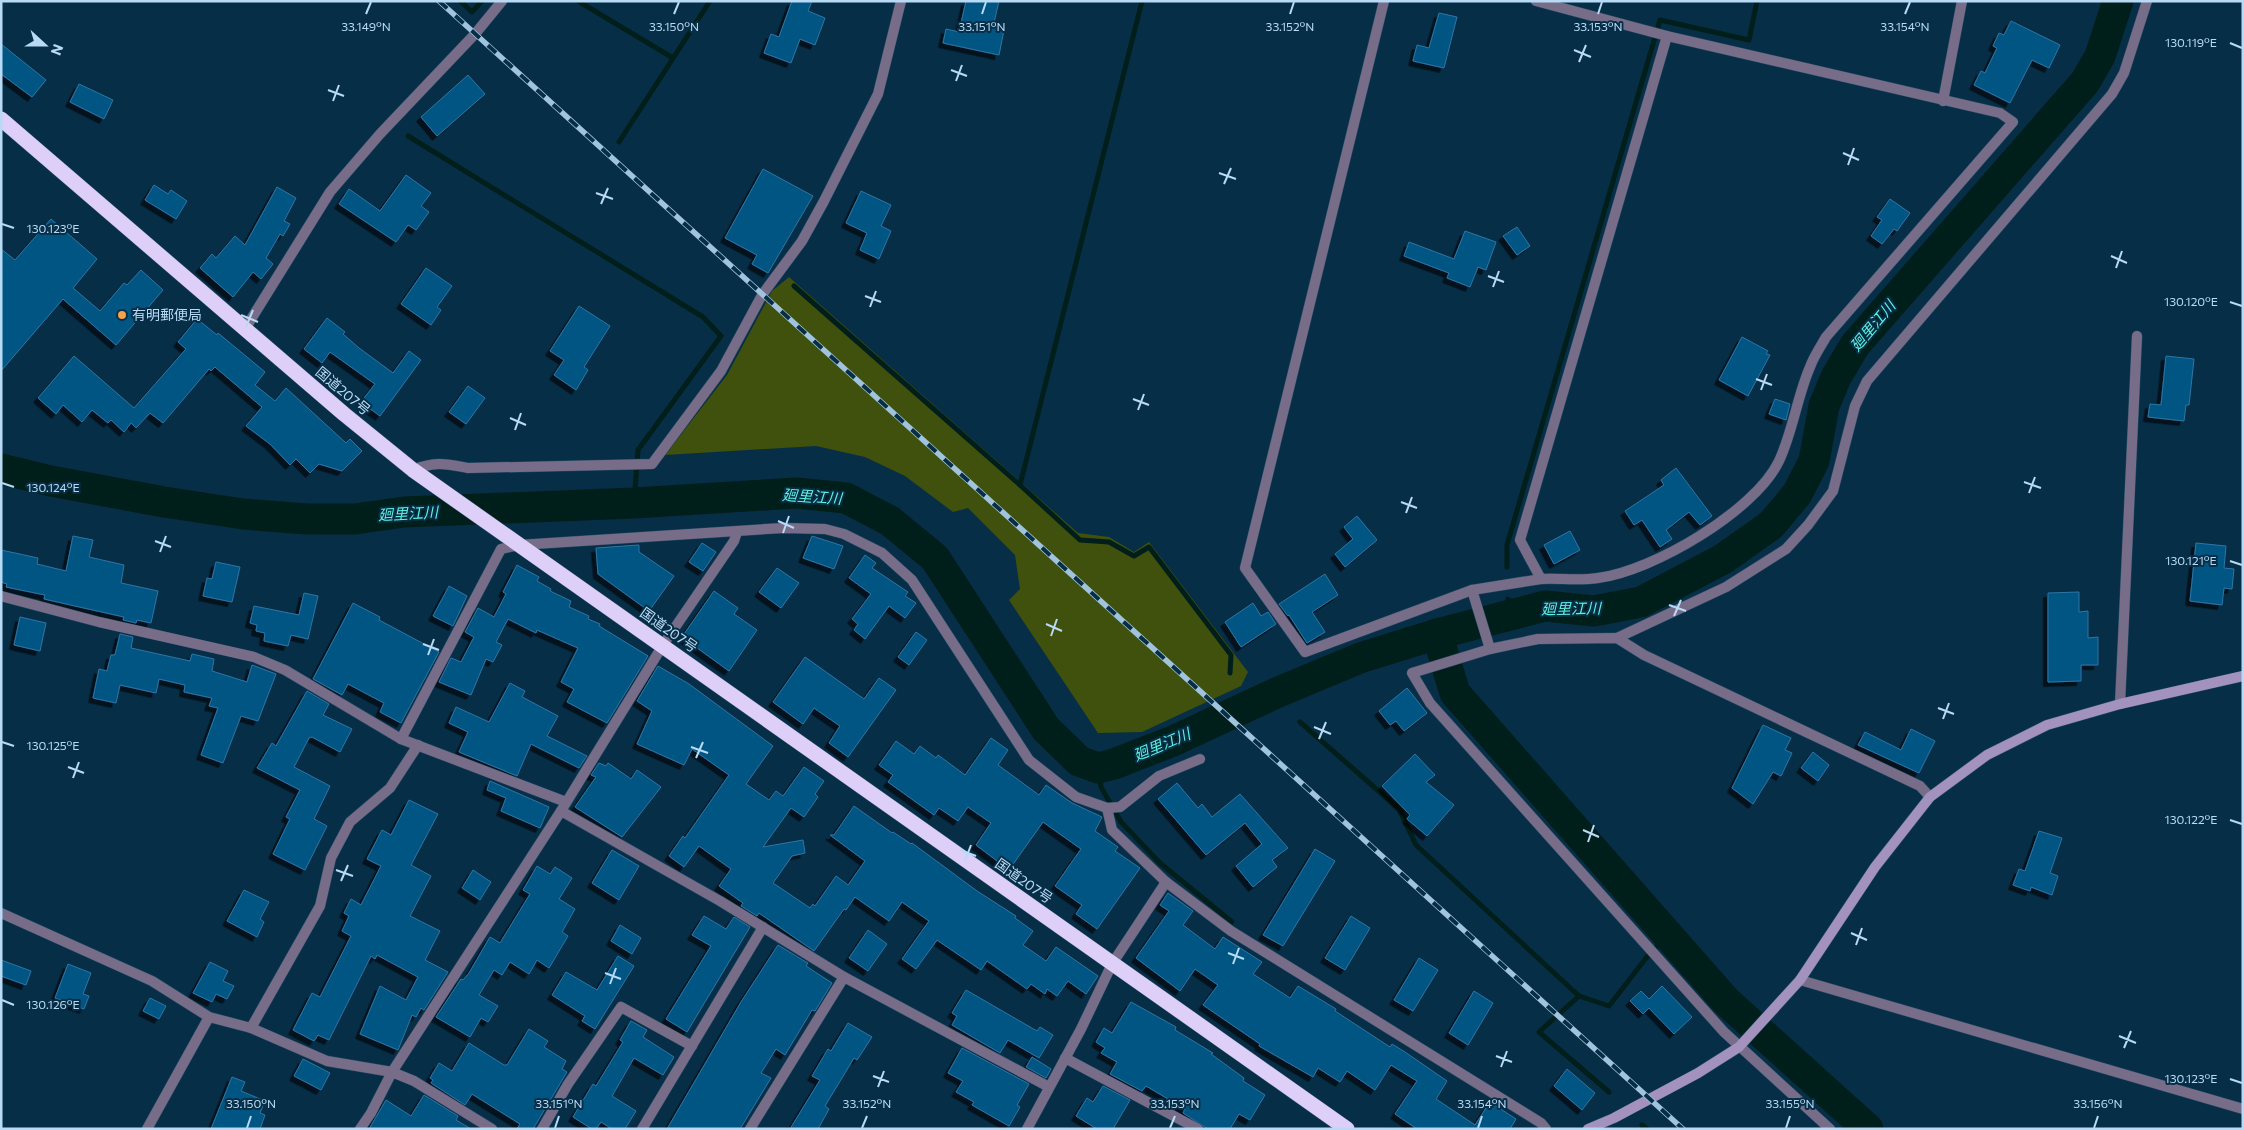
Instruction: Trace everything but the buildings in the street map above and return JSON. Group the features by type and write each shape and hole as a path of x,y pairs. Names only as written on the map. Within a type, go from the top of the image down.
{"highway":[{"name":"国道207号","path":"1,119 344,414 413,470 1347,1129"}],"street":[{"path":"245,329 330,192 380,134 475,34 502,1"},
{"path":"413,470 429,464 441,463 468,468 652,464 721,371 762,295 802,241 824,201 878,94 901,1"},
{"path":"1384,1 1244,568 1305,652 1472,590 1541,579 1598,578 1643,566 1720,524 1759,491 1778,462 1790,433 1810,367 1826,337 2013,122 2000,114 1666,35 1568,6 1536,1"},
{"path":"1942,101 1962,1"},
{"path":"1830,1129 1739,1047 1430,703 1412,673 1490,649 1538,639 1617,638 1726,587 1786,549 1808,525 1832,491 1855,406 1867,381 2112,94 2124,73 2146,1"},
{"path":"1541,579 1520,540 1666,35"},
{"path":"2120,704 2137,336"},
{"path":"401,739 495,557 501,550 519,544 783,528 825,529 844,534 882,553 912,580 1029,760 1076,797 1107,808 1120,807 1159,776 1200,759"},
{"path":"360,1129 371,1113 392,1072 563,806 663,645 734,541 737,532"},
{"path":"1472,590 1490,649"},
{"path":"1,596 99,622 254,657 285,670 401,739 563,806 844,977 1049,1087"},
{"path":"1617,638 1644,655 1920,786 1930,797"},
{"path":"1588,1129 1614,1118 1698,1073 1739,1047 1800,980 1876,867 1930,797 1987,754 2047,725 2120,704 2243,676"},
{"path":"252,1028 320,906 331,858 350,822 390,788 418,745"},
{"path":"1107,808 1112,830 1166,882 1230,931 1541,1124 1546,1129"},
{"path":"1027,1129 1112,964 1166,882"},
{"path":"1,913 152,982 209,1017 252,1028 327,1061 392,1072 414,1080 492,1129"},
{"path":"642,1129 763,928"},
{"path":"750,1129 844,977"},
{"path":"1800,980 2243,1109"},
{"path":"542,1129 568,1084 621,1007 692,1046"},
{"path":"147,1129 209,1017"},
{"path":"1065,1058 1198,1129"}],"green space":[{"path":"789,277 1078,533 1109,537 1134,552 1149,542 1248,672 1241,686 1142,732 1098,733 1009,600 1020,589 1015,555 968,508 953,512 905,476 865,457 816,446 665,455 727,375 772,291"}],"waterway":[{"path":"460,1 472,12 482,1"},
{"path":"578,1 673,58"},
{"path":"619,142 710,1"},
{"path":"1142,1 1020,485 1080,540 1109,542 1134,556 1149,547 1231,655 1230,673"},
{"path":"1507,567 1507,545 1660,20 1749,40 1757,1"},
{"name":"廻里江川","path":"1,469 51,481 164,502 243,514 307,519 355,519 404,512 634,503 796,493 846,498 890,521 935,558 1046,729 1079,761 1098,768 1114,764 1173,741 1276,693 1360,658 1437,634 1545,606 1594,611 1641,602 1723,559 1771,525 1797,494 1814,461 1824,406 1836,377 1855,345 2085,82 2100,56 2118,1"},
{"path":"408,136 703,317 721,336 638,450 634,503"},
{"path":"794,286 1020,485"},
{"path":"1508,599 1515,613"},
{"path":"1437,634 1455,693 1726,1001 1868,1129"},
{"path":"1300,722 1399,809 1416,845 1579,996 1609,1006 1646,958 1668,935"},
{"path":"1098,768 1101,787 1121,822 1160,863 1232,922"},
{"path":"1579,996 1539,1032 1609,1092"},
{"path":"1642,1125 1647,1129"}],"railway":[{"path":"439,1 1683,1129"}],"place":[{"name":"有明郵便局","path":"122,315"}]}
